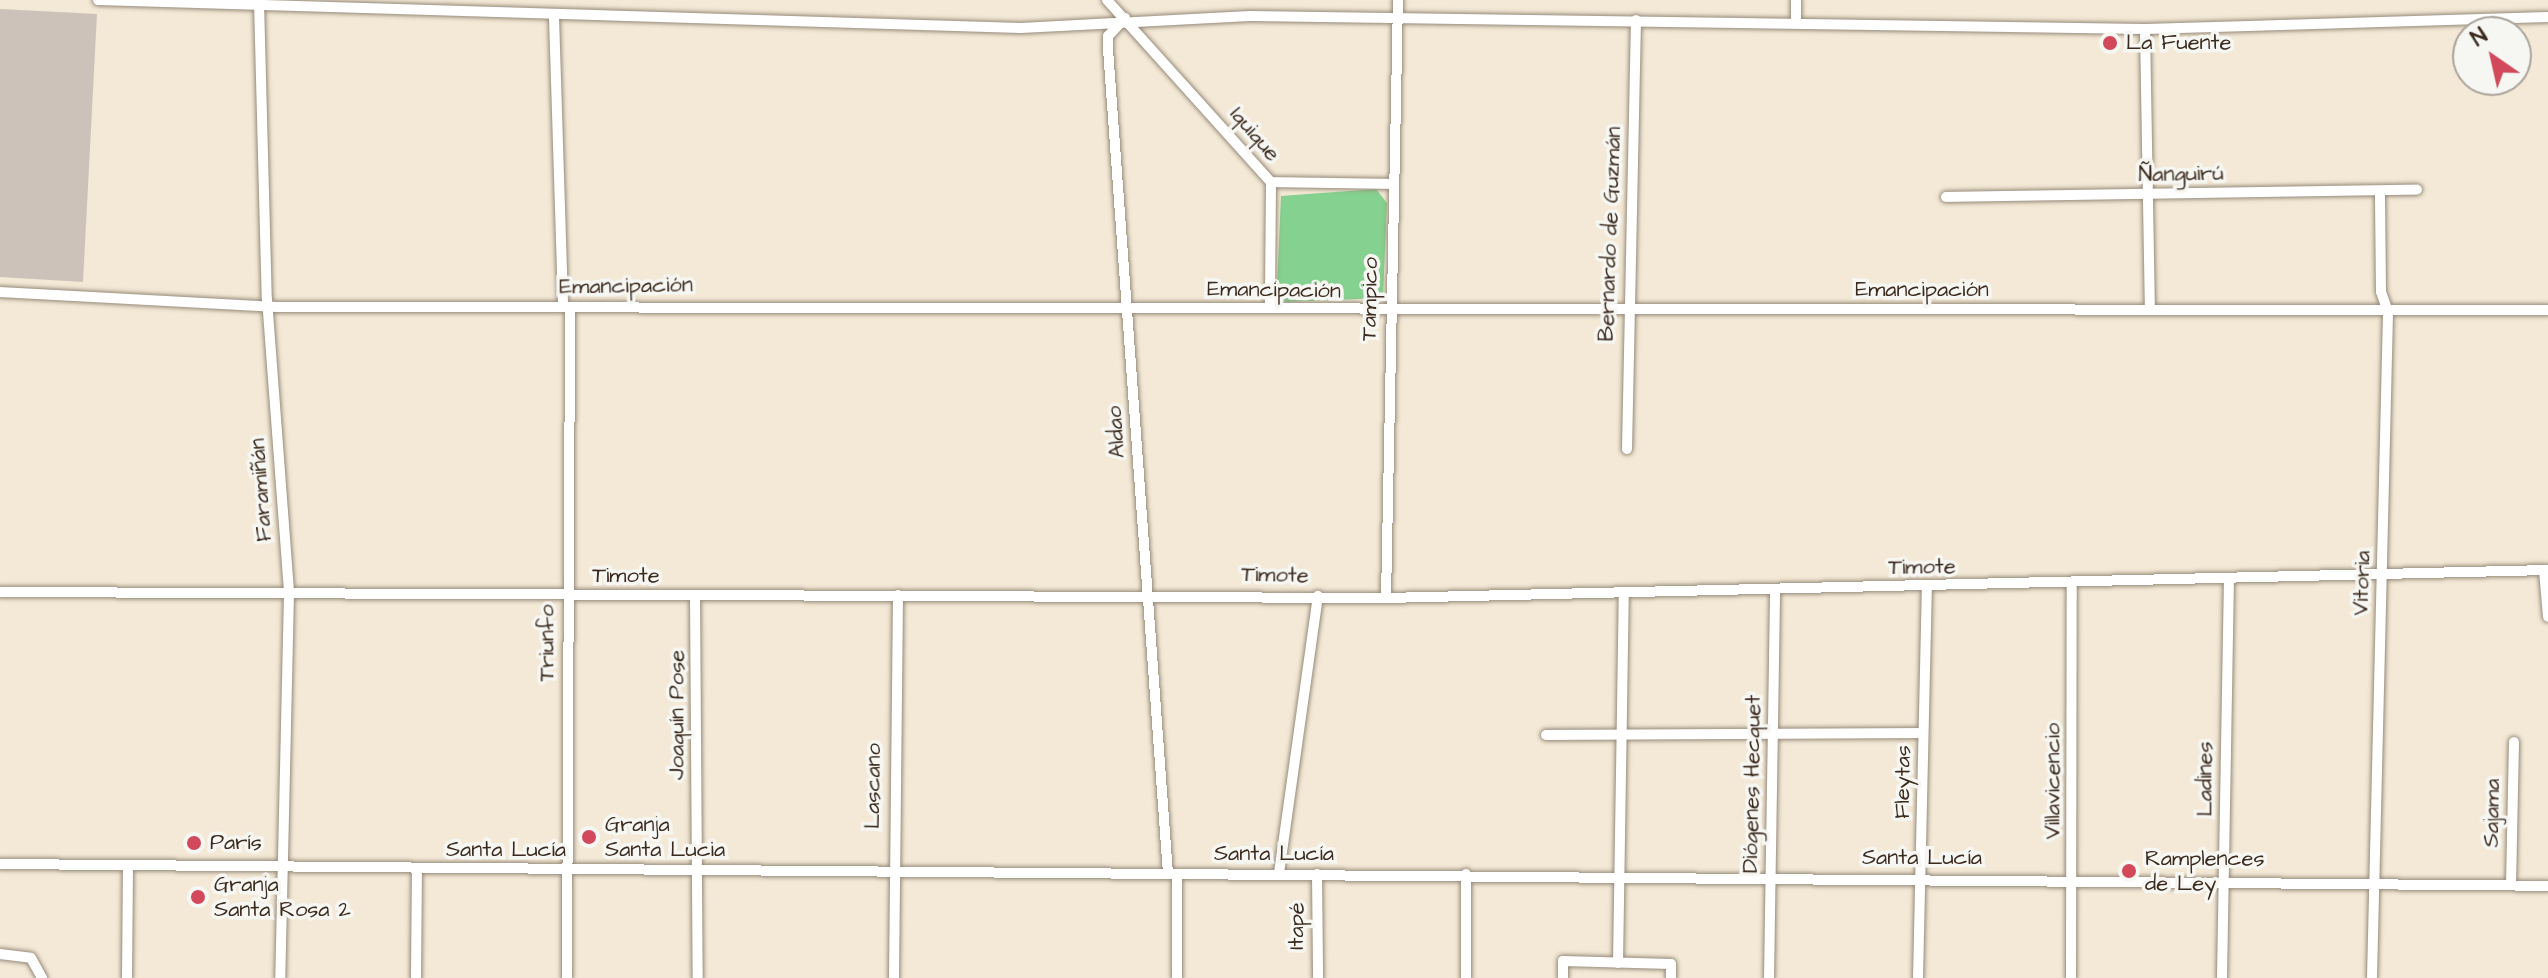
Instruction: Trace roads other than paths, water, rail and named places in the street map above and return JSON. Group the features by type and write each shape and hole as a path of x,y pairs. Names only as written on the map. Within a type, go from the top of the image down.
{"street":[{"path":"98,0 260,3 554,17 1021,28 1125,18 1636,20 2145,29 2548,17"},
{"path":"1107,0 1125,18"},
{"name":"Tampico","path":"1386,598 1398,0"},
{"path":"1796,0 1796,22"},
{"name":"Faramiñán","path":"260,3 269,306 289,593 280,978"},
{"name":"Triunfo","path":"554,17 567,307 567,978"},
{"name":"Iquique","path":"1125,18 1271,182 1270,308"},
{"name":"Aldao","path":"1125,18 1108,36 1108,49 1172,874 1177,978"},
{"name":"Bernardo de Guzmán","path":"1627,449 1636,20"},
{"path":"2145,29 2150,310"},
{"path":"1271,182 1392,184"},
{"name":"Ñanguirú","path":"1946,197 2417,190"},
{"name":"Vitoria","path":"2372,978 2388,312 2381,292 2380,191"},
{"name":"Emancipación","path":"0,292 269,306 1270,308 1390,314 2548,310"},
{"path":"2546,570 2548,617"},
{"name":"Timote","path":"0,592 695,596 1148,592 1386,598 2229,581 2546,570"},
{"name":"Ladines","path":"2222,978 2229,581"},
{"name":"Villavicencio","path":"2071,978 2072,584"},
{"name":"Fleytas","path":"1918,978 1927,587"},
{"name":"Diógenes Hecquet","path":"1769,978 1775,590"},
{"path":"1618,963 1625,733 1624,593"},
{"name":"Lascano","path":"894,978 891,873 898,595"},
{"name":"Joaquín Pose","path":"695,596 698,978"},
{"path":"1279,873 1318,596"},
{"path":"1546,735 1923,733"},
{"name":"Sajama","path":"2511,885 2514,742"},
{"name":"Santa Lucía","path":"0,864 417,871 568,869 2073,878 2548,886"},
{"path":"127,978 128,867"},
{"path":"416,978 417,871"},
{"name":"Itapé","path":"1317,874 1318,978"},
{"path":"1466,874 1466,978"},
{"path":"0,954 31,958 42,978"},
{"path":"1563,978 1563,961 1671,964 1671,978"}],"place":[{"name":"La Fuente","path":"2110,43"},
{"name":"Granja Santa Lucia","path":"589,837"},
{"name":"París","path":"194,843"},
{"name":"Ramplences de Ley","path":"2129,871"},
{"name":"Granja Santa Rosa 2","path":"198,897"}]}
